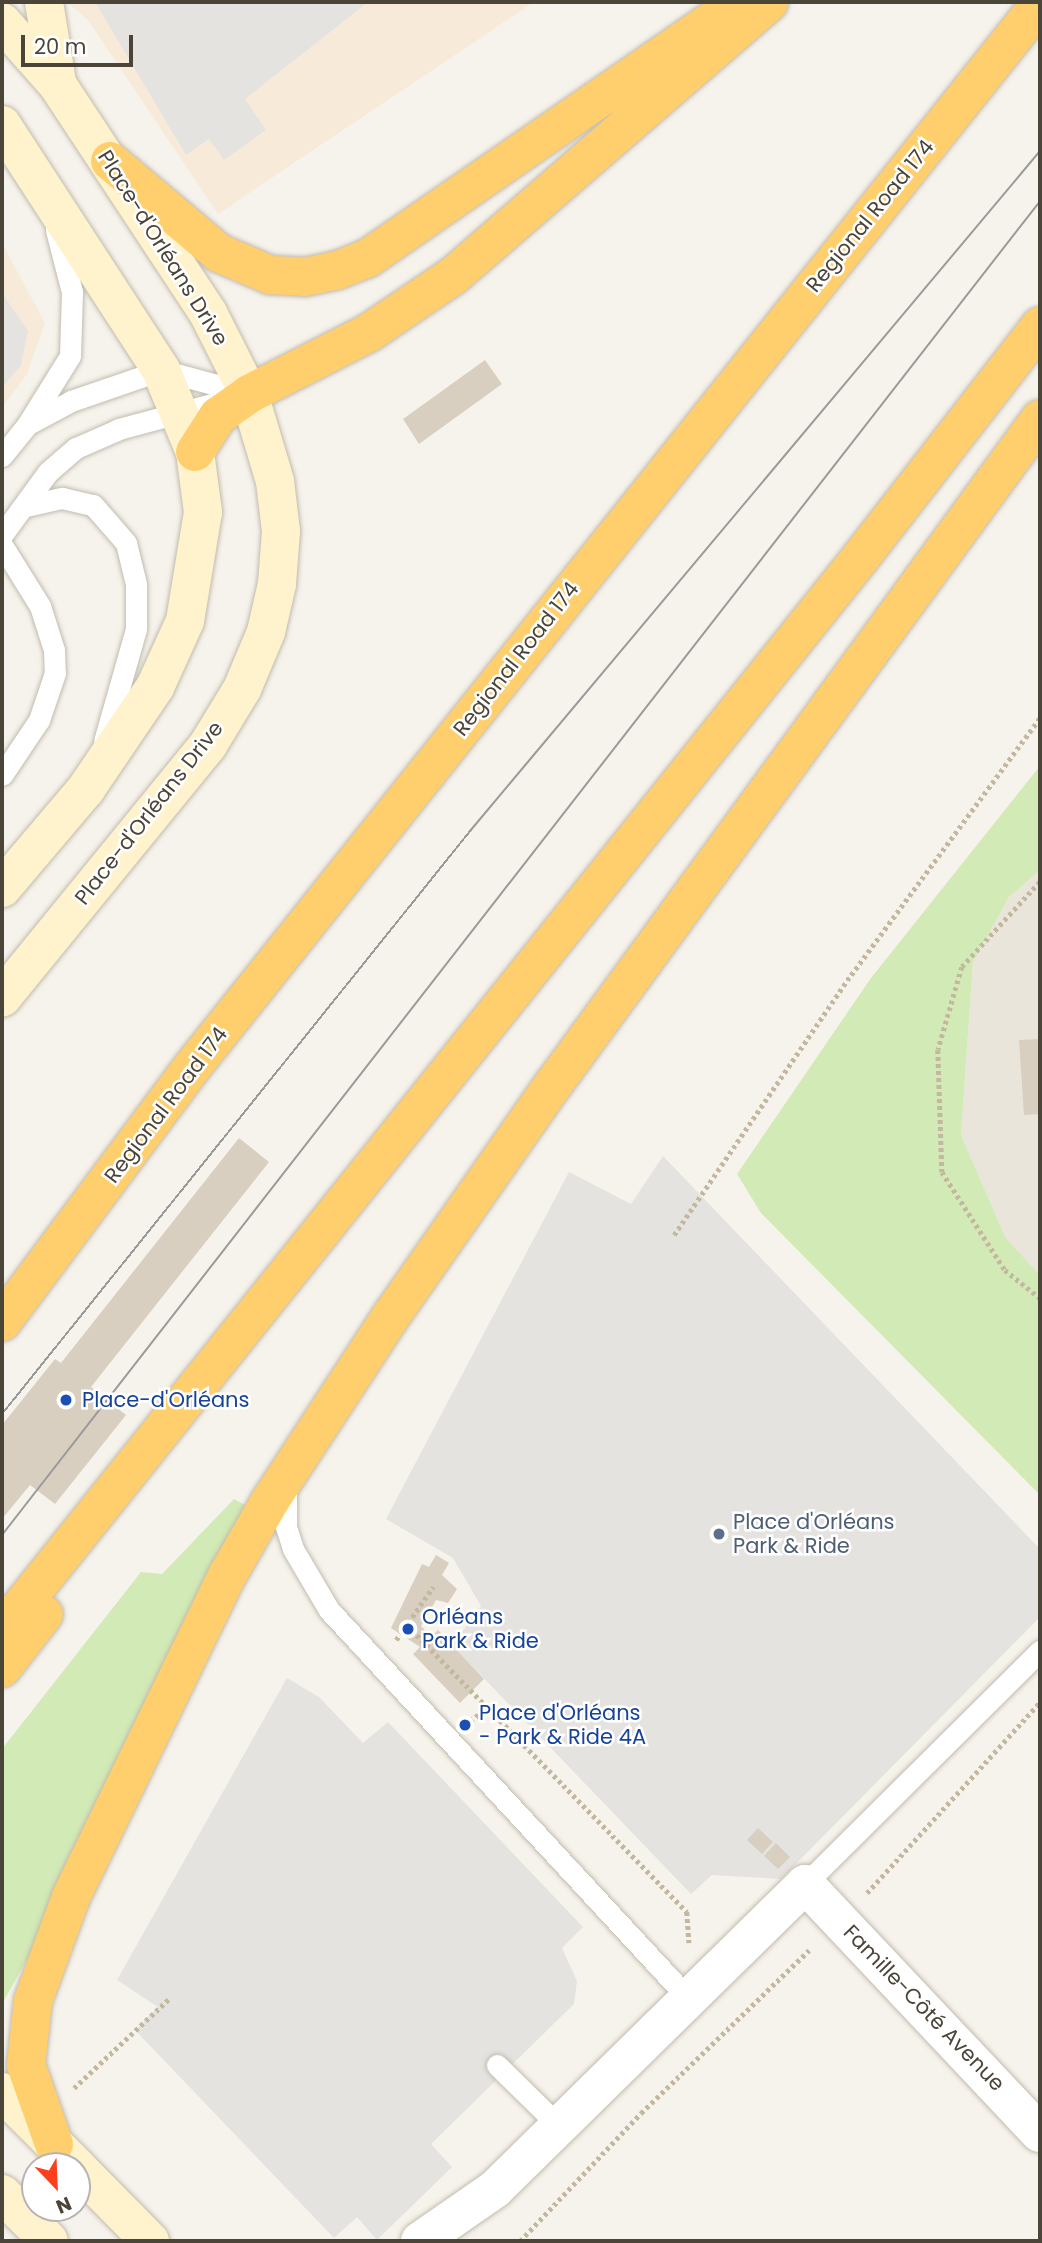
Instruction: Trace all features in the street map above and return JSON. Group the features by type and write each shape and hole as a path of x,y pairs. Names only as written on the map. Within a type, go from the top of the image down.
{"highway":[{"path":"110,162 219,253 270,275 305,277 338,270 368,258 739,2"},
{"path":"195,452 218,416 249,394 370,332 453,276 769,2"},
{"name":"Regional Road 174","path":"2,1322 202,1055 1040,4"},
{"path":"2,1630 861,557 1040,326"},
{"path":"66,2152 26,2065 33,2001 71,1897 228,1576 288,1472 553,1085 1040,419"},
{"path":"2,1668 727,751 861,557"}],"main road":[{"path":"44,2 57,84"},
{"name":"Place-d'Orléans Drive","path":"2,22 57,84 208,313 249,394 275,481 281,531 277,584 266,632 242,689 208,745 2,998"},
{"path":"2,125 29,162 161,370 195,452 203,512 185,621 155,687 86,789 2,888"},
{"path":"2,2092 62,2152"},
{"path":"91,2181 150,2241"},
{"path":"2,2194 49,2241"}],"street":[{"path":"420,2241 495,2189 805,1884"},
{"name":"Famille-Côté Avenue","path":"805,1884 1040,2133"},
{"path":"467,2241 495,2189"}],"lane":[{"path":"2,456 27,425 70,356 75,320 65,260 29,162"},
{"path":"27,425 71,401 161,370 249,394"},
{"path":"2,535 26,506 48,472 76,448 119,429 249,394"},
{"path":"26,506 62,498 93,505 116,527 132,563 137,607 133,648 86,789"},
{"path":"2,545 40,606 54,650 55,673 39,720 2,775"},
{"path":"288,1472 286,1527 303,1573 322,1601 689,1999"},
{"path":"805,1884 1040,1651"},
{"path":"497,2065 558,2126"}],"path":[{"path":"674,1235 851,975 1040,718"},
{"path":"1040,882 962,967 938,1050 942,1172 1004,1270 1040,1298"},
{"path":"396,1641 433,1587"},
{"path":"407,1625 687,1912 689,1942"},
{"path":"867,1894 1040,1702"},
{"path":"472,1722 487,1708"},
{"path":"520,2241 641,2113 809,1950"},
{"path":"69,2093 170,1998"}],"shaded area":[{"path":"67,2 534,2 218,214 88,20"},
{"path":"95,2 368,2 245,99 266,130 224,160 209,139 186,155"},
{"path":"2,243 45,323 27,374 2,408"},
{"path":"2,293 28,331 21,365 2,388"},
{"path":"1040,870 1040,1275 1005,1237 961,1135 973,962 1009,897"},
{"name":"Place d'Orléans Park & Ride","path":"663,1156 1040,1549 1040,1617 781,1879 712,1875 691,1894 452,1645 481,1606 453,1558 386,1519 569,1172 631,1204"},
{"path":"287,1678 319,1697 363,1743 388,1722 583,1927 562,1948 577,1981 574,2004 431,2144 452,2167 377,2240 357,2217 334,2238 135,2030 158,2007 117,1980"}],"green space":[{"path":"1040,766 1040,870 1009,897 973,962 961,1135 1005,1237 1040,1275 1040,1495 761,1213 737,1174 871,978"},
{"path":"234,1499 247,1506 40,1936 2,2004 2,1749 141,1572 162,1574"}],"building":[{"path":"485,360 502,384 419,444 403,419"},
{"path":"1040,1039 1040,1114 1024,1115 1019,1040"},
{"path":"239,1138 269,1162 91,1387 126,1415 55,1504 30,1485 2,1519 2,1425 55,1359 61,1363"},
{"name":"Orléans Park & Ride","path":"436,1555 449,1563 442,1575 457,1589 448,1603 436,1600 421,1626 431,1637 438,1630 484,1679 460,1703 413,1654 420,1647 391,1628 422,1564 429,1567"},
{"path":"758,1828 773,1842 762,1854 747,1840"},
{"path":"776,1843 790,1857 778,1869 764,1856"}],"tram line":[{"path":"2,1414 470,831 1040,151"},
{"path":"2,1535 1040,201"}],"place":[{"name":"Place-d'Orléans","path":"66,1400"},
{"name":"Place d'Orléans Park & Ride","path":"719,1534"},
{"name":"Orléans Park & Ride","path":"408,1629"},
{"name":"Place d'Orléans - Park & Ride 4A","path":"465,1725"}]}
